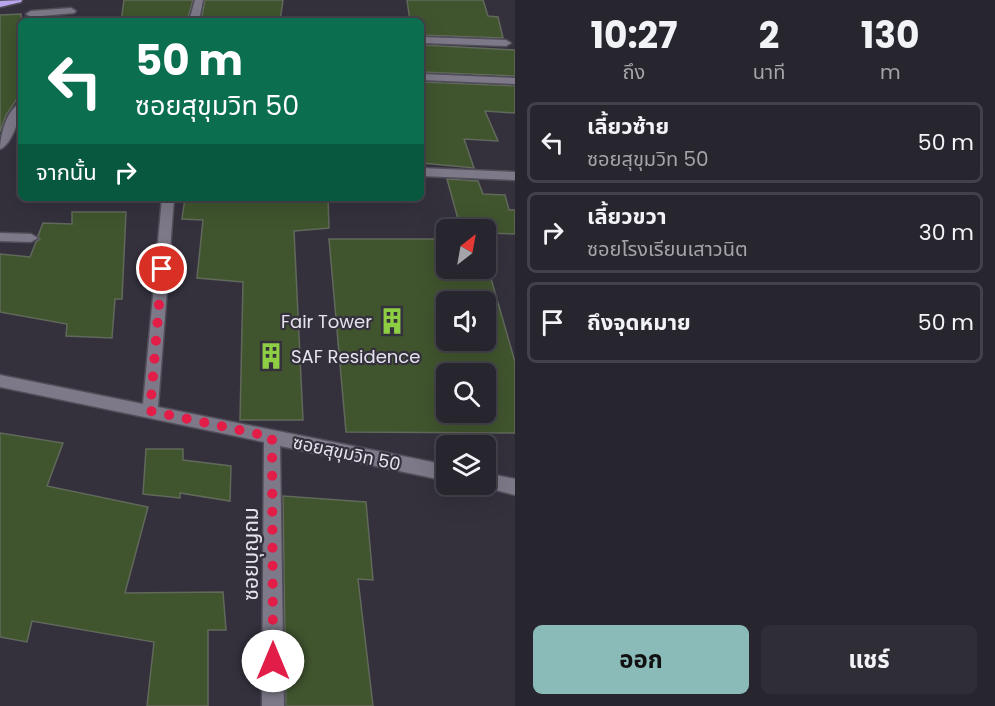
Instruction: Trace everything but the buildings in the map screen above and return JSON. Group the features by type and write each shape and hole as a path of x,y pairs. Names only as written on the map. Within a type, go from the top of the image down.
{"highway":[{"path":"0,4 16,0"}],"street":[{"path":"68,18 77,0"},
{"path":"195,18 199,0"},
{"path":"30,14 71,11"},
{"path":"424,40 506,43"},
{"path":"424,77 515,81"},
{"path":"0,146 18,112"},
{"path":"424,172 515,176"},
{"path":"150,411 168,201"},
{"path":"0,237 31,238"},
{"name":"ซอยสุขุมวิท 50","path":"0,381 436,471"},
{"name":"ซอยบุญถม","path":"272,437 273,706"},
{"path":"496,483 515,487"}],"place":[{"name":"Fair Tower","path":"392,321"},
{"name":"SAF Residence","path":"271,356"}],"route":[{"path":"162,269 150,411 272,437 273,661"}]}
